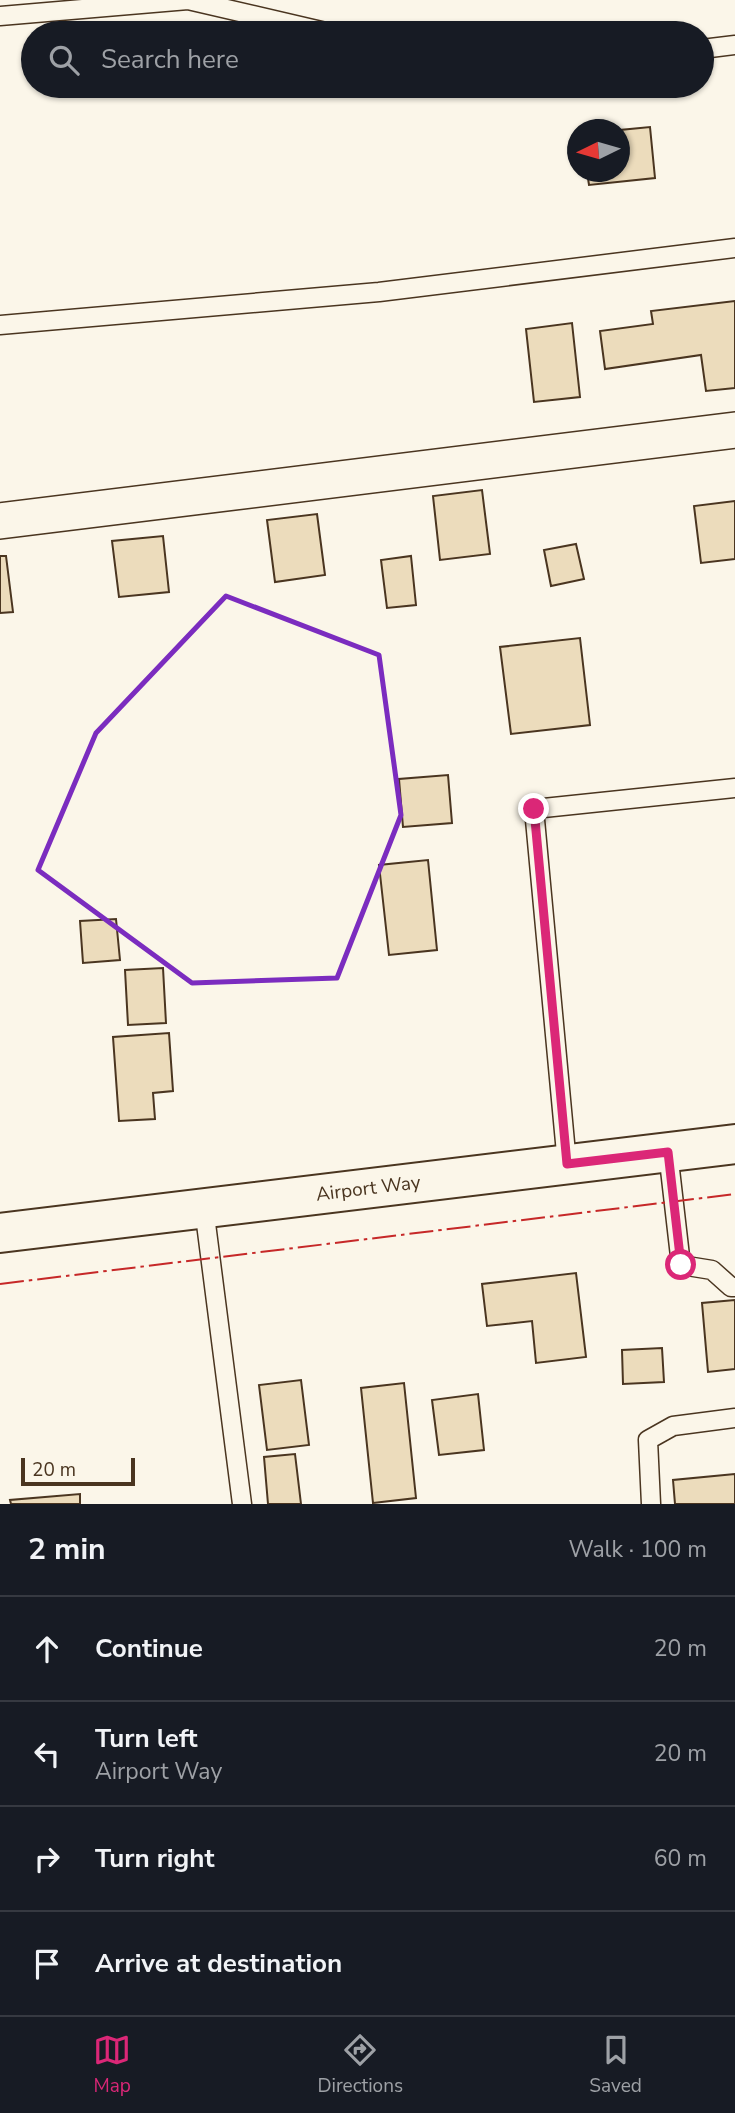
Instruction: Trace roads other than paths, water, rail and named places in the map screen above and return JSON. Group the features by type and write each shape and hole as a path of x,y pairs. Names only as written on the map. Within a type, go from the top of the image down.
{"main road":[{"name":"Airport Way","path":"0,1233 735,1144"}],"street":[{"path":"0,522 735,430"}],"lane":[{"path":"0,16 188,0 278,21"},
{"path":"714,48 735,45"},
{"path":"0,325 379,292 735,248"},
{"path":"567,1164 534,809 735,788"},
{"path":"668,1152 681,1265 712,1270 731,1287 735,1287"},
{"path":"204,1208 242,1504"},
{"path":"651,1504 648,1440 673,1426 735,1419"}]}
